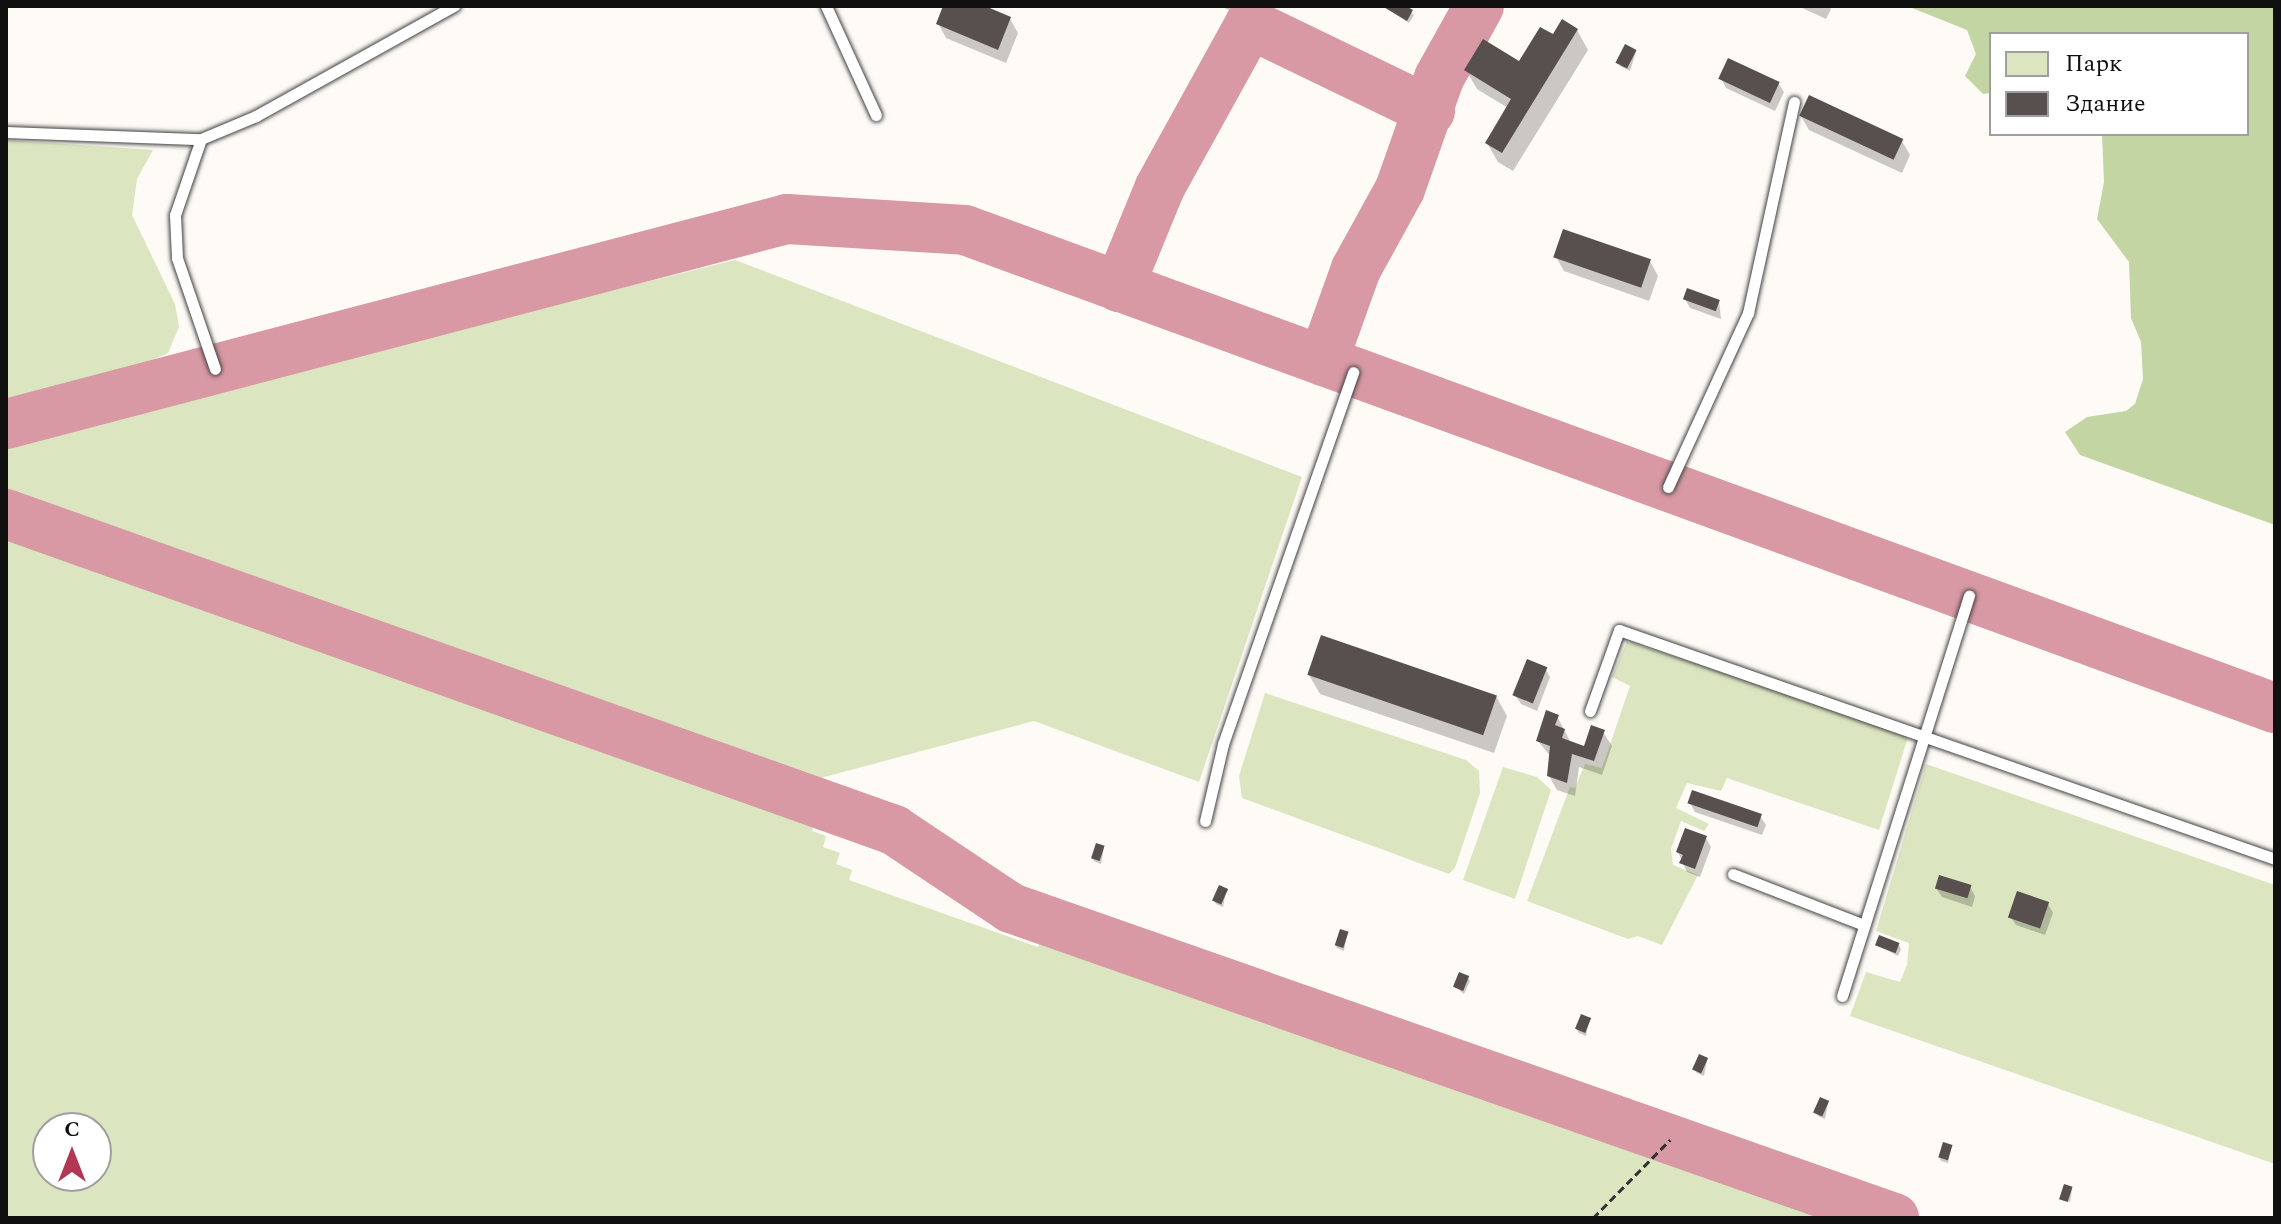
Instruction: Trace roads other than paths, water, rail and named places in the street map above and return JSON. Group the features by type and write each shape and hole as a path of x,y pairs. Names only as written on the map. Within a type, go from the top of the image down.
{"lane":[{"path":"6,132 201,139 256,116 454,6"},
{"path":"826,6 876,115"},
{"path":"1668,487 1748,313 1794,102"},
{"path":"201,139 175,215 177,258 215,369"},
{"path":"1205,821 1223,744 1353,372"},
{"path":"1842,996 1969,596"},
{"path":"1590,711 1619,630 1924,733 2275,859"},
{"path":"1733,874 1864,925"}]}
